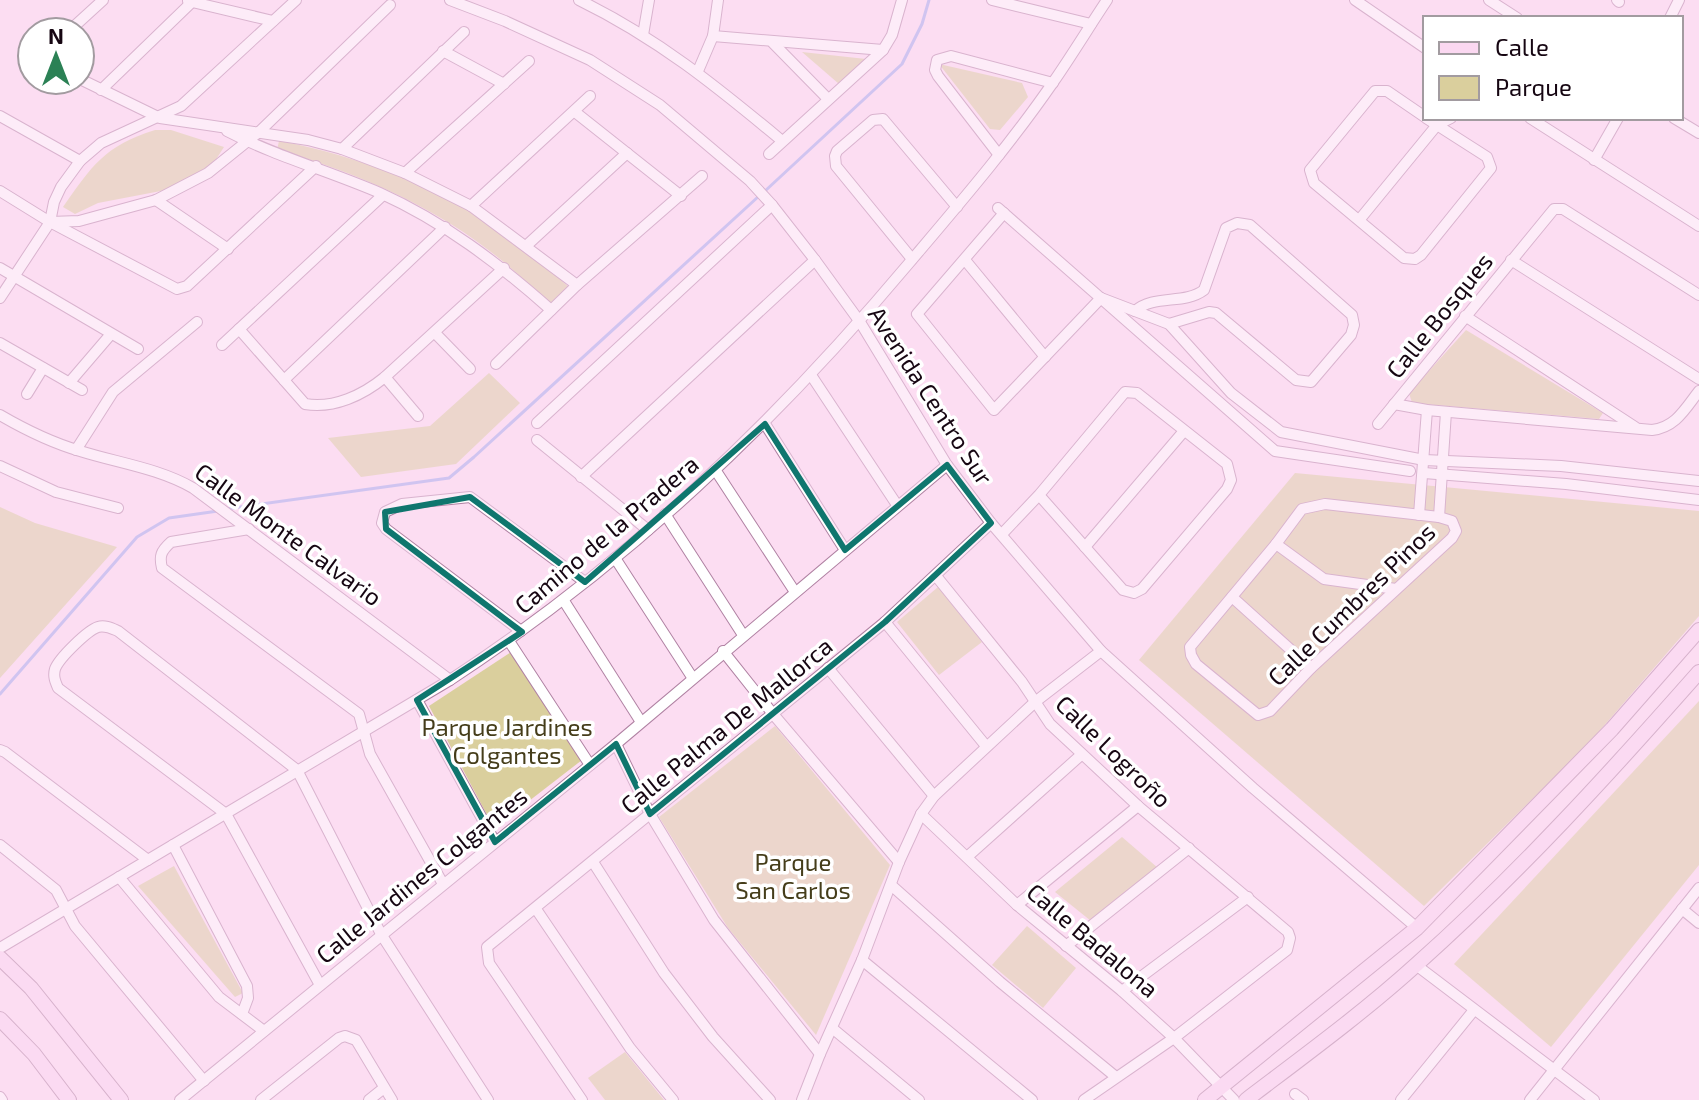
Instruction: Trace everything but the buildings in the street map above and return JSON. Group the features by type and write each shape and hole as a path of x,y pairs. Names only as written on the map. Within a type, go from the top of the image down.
{"main road":[{"path":"1205,1100 1417,928 1612,729 1699,630"},
{"path":"1246,1100 1416,965 1543,841 1699,672"},
{"path":"0,958 40,999 121,1100"},
{"path":"0,1019 34,1054 69,1100"}],"street":[{"path":"86,16 103,0"},
{"path":"0,298 50,222 61,187 80,161 101,143 181,106 296,0"},
{"name":"Avenida Centro Sur","path":"450,0 590,60 660,105 750,181 770,202 860,322 947,465 991,523 1101,651 1253,788 1417,928"},
{"path":"643,35 649,0"},
{"path":"698,71 713,36 718,0"},
{"path":"769,154 883,50 892,35 902,0"},
{"path":"992,0 1091,24"},
{"name":"Camino de la Pradera","path":"0,948 450,680 564,601 648,530 765,424 860,322 999,155 1053,83 1107,0"},
{"path":"1355,0 1423,47"},
{"path":"1489,0 1514,16"},
{"path":"101,90 189,1 273,21"},
{"path":"582,1 643,35 698,71 781,140"},
{"path":"50,222 79,221 156,200 208,173 260,131 390,5"},
{"path":"342,149 464,32"},
{"path":"713,36 883,50"},
{"path":"773,43 828,99"},
{"path":"443,51 504,84"},
{"path":"999,155 938,76 935,70 937,60 951,56 1053,83"},
{"path":"405,173 529,61"},
{"path":"96,87 160,118 260,131 342,149 405,173 471,206 577,285"},
{"path":"1360,219 1437,122 1487,157 1491,168 1421,255 1410,259 1404,258 1314,183 1310,170 1375,91 1387,91 1423,116"},
{"path":"471,206 590,96"},
{"path":"575,112 681,196"},
{"path":"0,116 80,161"},
{"path":"912,259 836,166 837,151 873,120 883,119 957,207"},
{"path":"1677,120 1696,131 1699,119"},
{"path":"1533,120 1699,226"},
{"path":"1594,160 1617,120"},
{"path":"220,127 248,142 316,166 383,195 445,227 504,268 551,310"},
{"path":"526,246 627,153"},
{"path":"0,191 50,222 177,289 187,286 316,166"},
{"path":"496,364 577,285 702,176"},
{"path":"222,345 383,195"},
{"path":"156,200 228,249"},
{"path":"537,423 770,202"},
{"name":"Calle Bosques","path":"1699,295 1558,207 1550,212 1394,404 1446,412 1652,430 1675,422 1699,391"},
{"path":"1101,298 994,410 917,314 965,260 1001,210 1275,451 1410,471"},
{"path":"1135,311 1144,303 1195,296 1204,290 1226,228 1237,223 1250,225 1352,315 1354,325 1351,335 1311,382 1304,383 1296,380 1216,313 1209,312 1169,324"},
{"path":"284,380 445,227"},
{"path":"581,477 815,260"},
{"path":"965,260 1045,357"},
{"path":"1511,260 1699,379"},
{"path":"0,268 138,349"},
{"path":"239,329 302,402 313,405 359,396 435,333 504,268"},
{"path":"1101,298 1169,324 1231,393 1281,432 1424,460 1561,466 1699,481"},
{"path":"1465,316 1635,427"},
{"path":"76,450 113,392 197,322"},
{"path":"435,333 470,369"},
{"path":"69,383 111,334"},
{"path":"0,343 82,390"},
{"path":"27,394 43,368"},
{"path":"811,375 897,505"},
{"path":"385,377 418,416"},
{"path":"1002,534 1039,495 1125,392 1137,393 1227,464 1231,480 1227,489 1142,589 1134,593 1123,590 1039,495"},
{"path":"1378,424 1394,404"},
{"path":"1419,515 1427,410"},
{"path":"1439,517 1446,412"},
{"name":"Calle Monte Calvario","path":"0,415 18,426 76,450 179,480 450,680"},
{"path":"765,424 845,550"},
{"path":"1085,547 1184,431"},
{"path":"537,440 648,530"},
{"name":"Calle Jardines Colgantes","path":"180,1100 616,744 947,465"},
{"path":"0,466 56,492 118,508"},
{"path":"716,471 795,592"},
{"path":"1424,473 1566,484 1699,500"},
{"path":"521,631 386,529 382,517 390,508 402,504 460,497 477,500 585,582"},
{"name":"Calle Cumbres Pinos","path":"1312,505 1439,517 1455,525 1452,538 1311,668 1270,711 1258,715 1196,664 1190,647 1302,509 1312,505"},
{"path":"665,514 743,635"},
{"name":"Calle Palma De Mallorca","path":"582,1100 489,963 487,947 885,622 991,523"},
{"path":"249,529 171,542 160,557 162,568 354,708 359,714 370,754 443,884"},
{"path":"1276,544 1324,579 1396,589"},
{"path":"615,558 692,677"},
{"name":"Calle Logroño","path":"936,576 1022,682 1050,724 1138,806 1288,932 1290,944 1287,950 1174,1038"},
{"path":"1232,597 1311,668"},
{"path":"564,601 641,722"},
{"path":"885,622 986,746"},
{"path":"320,985 226,814 58,688 54,680 57,663 88,632 108,626 118,631 297,770 381,934 488,1100"},
{"path":"509,641 590,765"},
{"path":"723,651 899,862"},
{"path":"804,1099 921,814 934,796 986,746 1035,702 1101,651"},
{"path":"828,668 934,796"},
{"path":"417,700 495,842"},
{"path":"616,744 650,814 714,920 820,1054"},
{"path":"0,750 148,860"},
{"path":"967,857 1081,755"},
{"path":"1017,905 1138,806"},
{"name":"Calle Badalona","path":"921,814 1017,905 1174,1038 1234,1100"},
{"path":"0,845 49,883 79,932 204,1081"},
{"path":"173,845 247,986 248,998 242,1014"},
{"path":"1066,946 1189,848"},
{"path":"593,862 664,973 713,1037 770,1100"},
{"path":"119,877 219,997 264,1031"},
{"path":"891,885 1000,982 1116,1077"},
{"path":"1530,1100 1699,888"},
{"path":"1122,991 1248,897"},
{"path":"536,909 630,1048 673,1100"},
{"path":"1682,909 1699,923"},
{"path":"862,960 1032,1100"},
{"path":"1416,965 1594,1100"},
{"path":"1401,1100 1474,1010"},
{"path":"832,1028 919,1100"},
{"path":"261,1100 345,1036 356,1040 392,1100"},
{"path":"1084,1100 1174,1038"},
{"path":"369,1100 384,1088"}],"highlighted area":[{"path":"765,424 845,550 947,465 991,523 885,622 650,814 616,744 495,842 417,700 522,632 386,529 385,512 470,497 585,582"}],"green space":[{"path":"802,52 866,59 839,84"},
{"path":"939,64 1022,83 1028,97 1000,130 990,129"},
{"path":"155,130 171,130 224,147 213,164 166,190 98,203 75,214 63,207 101,159 123,143"},
{"path":"279,141 376,167 439,195 498,229 571,289 553,305 496,256 439,217 360,178 277,150"},
{"path":"1466,330 1603,413 1599,419 1412,403 1409,393"},
{"path":"489,373 520,403 456,464 361,477 328,438 430,426"},
{"path":"1295,473 1699,511 1699,616 1590,742 1424,906 1139,660"},
{"path":"0,507 35,523 117,547 0,678"},
{"path":"938,587 982,642 939,675 897,622"},
{"name":"Parque Jardines Colgantes","path":"511,652 582,760 494,828 429,706"},
{"path":"1699,701 1699,865 1551,1047 1454,964"},
{"name":"Parque San Carlos","path":"775,726 890,865 816,1035 728,928 659,817"},
{"path":"1122,837 1158,868 1091,921 1055,892"},
{"path":"174,866 243,993 235,997 138,886"},
{"path":"1027,926 1076,968 1043,1008 992,965"},
{"path":"625,1052 664,1100 605,1100 588,1078"}],"waterway":[{"path":"765,191 902,64 922,24 929,0"},
{"path":"226,509 449,478 759,196"},
{"path":"0,694 137,537 169,518 218,511"}]}
